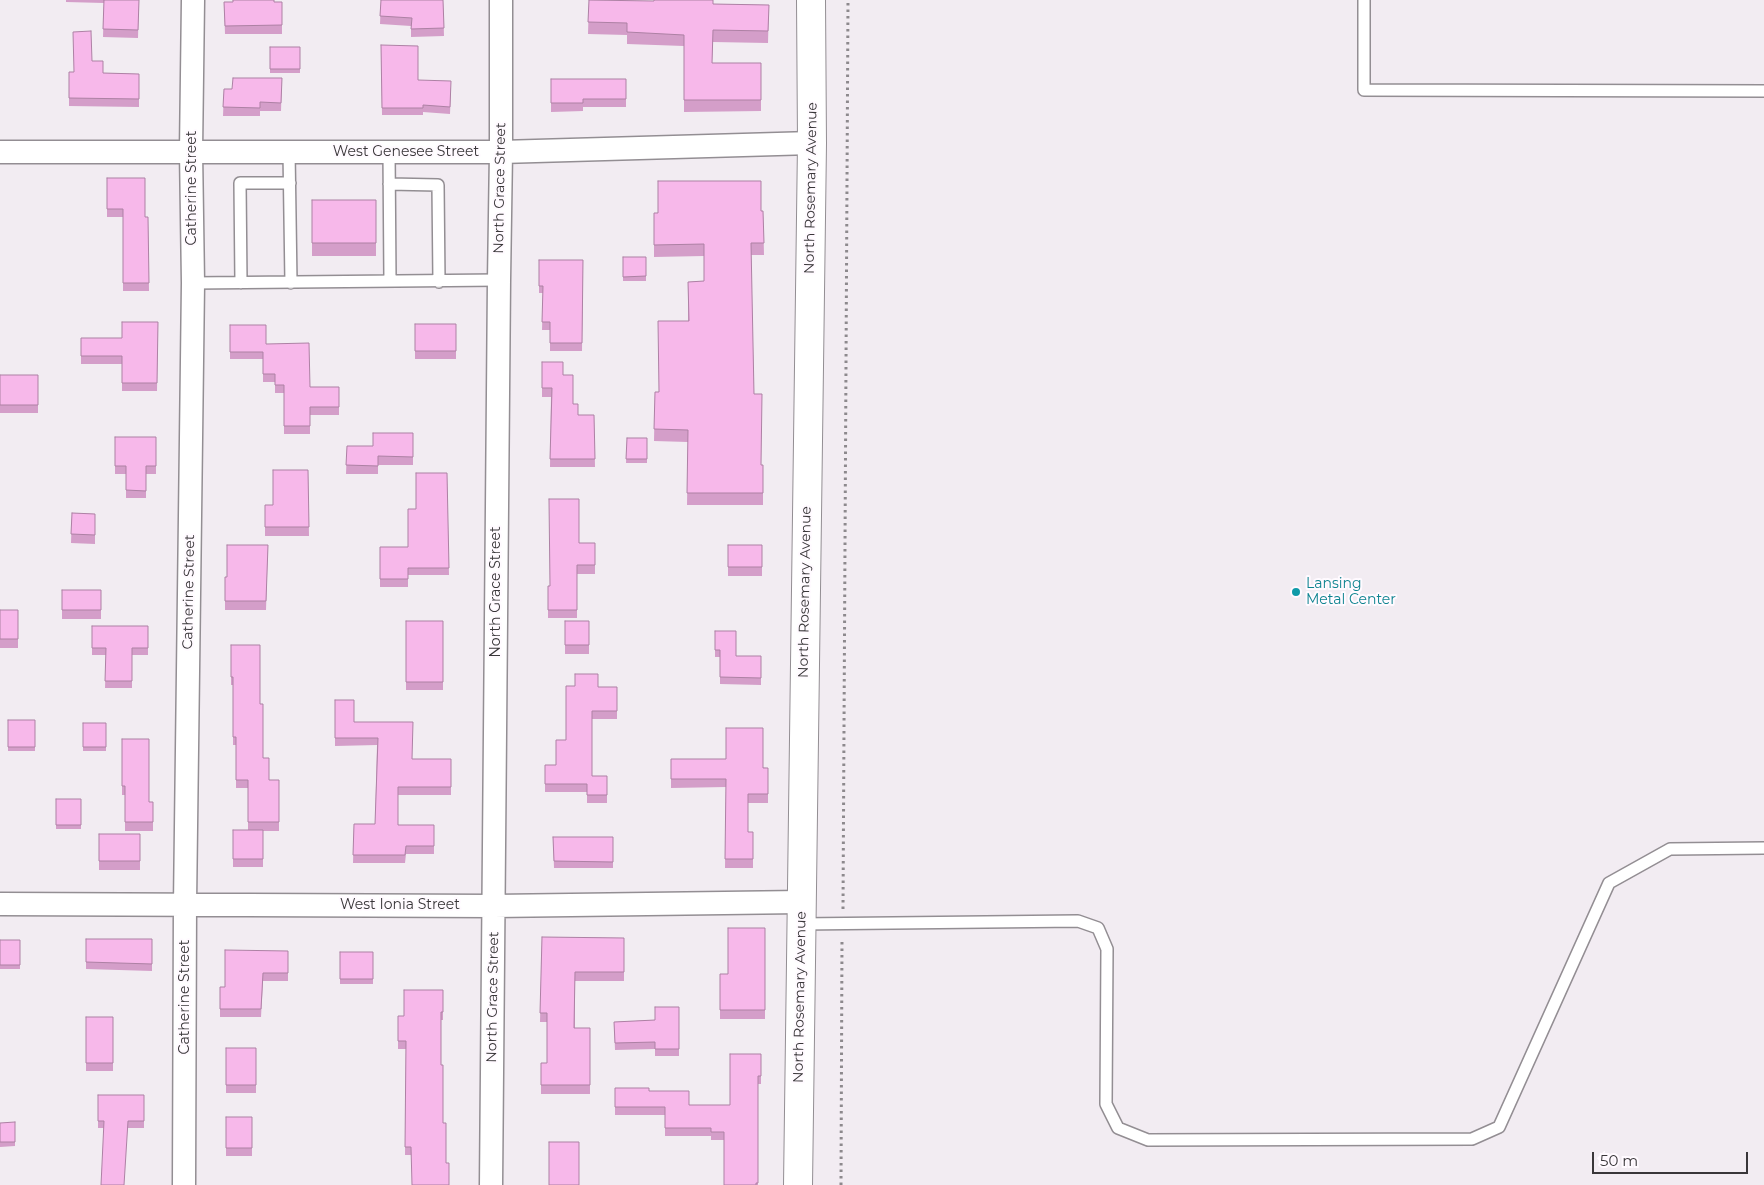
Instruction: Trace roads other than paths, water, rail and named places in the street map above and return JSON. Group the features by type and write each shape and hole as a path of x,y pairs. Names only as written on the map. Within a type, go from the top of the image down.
{"street":[{"name":"Catherine Street","path":"184,1185 193,283 191,152 193,0"},
{"name":"North Grace Street","path":"491,1185 501,0"},
{"name":"North Rosemary Avenue","path":"798,1185 800,913 812,143 811,0"},
{"name":"West Genesee Street","path":"0,152 501,152 812,143"},
{"name":"West Ionia Street","path":"0,904 494,906 800,913"}],"lane":[{"path":"1364,0 1364,90 1764,91"},
{"path":"389,151 390,281"},
{"path":"289,152 291,283"},
{"path":"241,283 240,183 290,183"},
{"path":"389,184 438,184 439,282"},
{"path":"193,283 499,280"},
{"path":"800,913 842,924 1078,921 1098,928 1107,949 1106,1104 1118,1128 1148,1140 1472,1139 1499,1127 1609,883 1670,849 1764,848"}],"place":[{"name":"Lansing Metal Center","path":"1296,592"}]}
